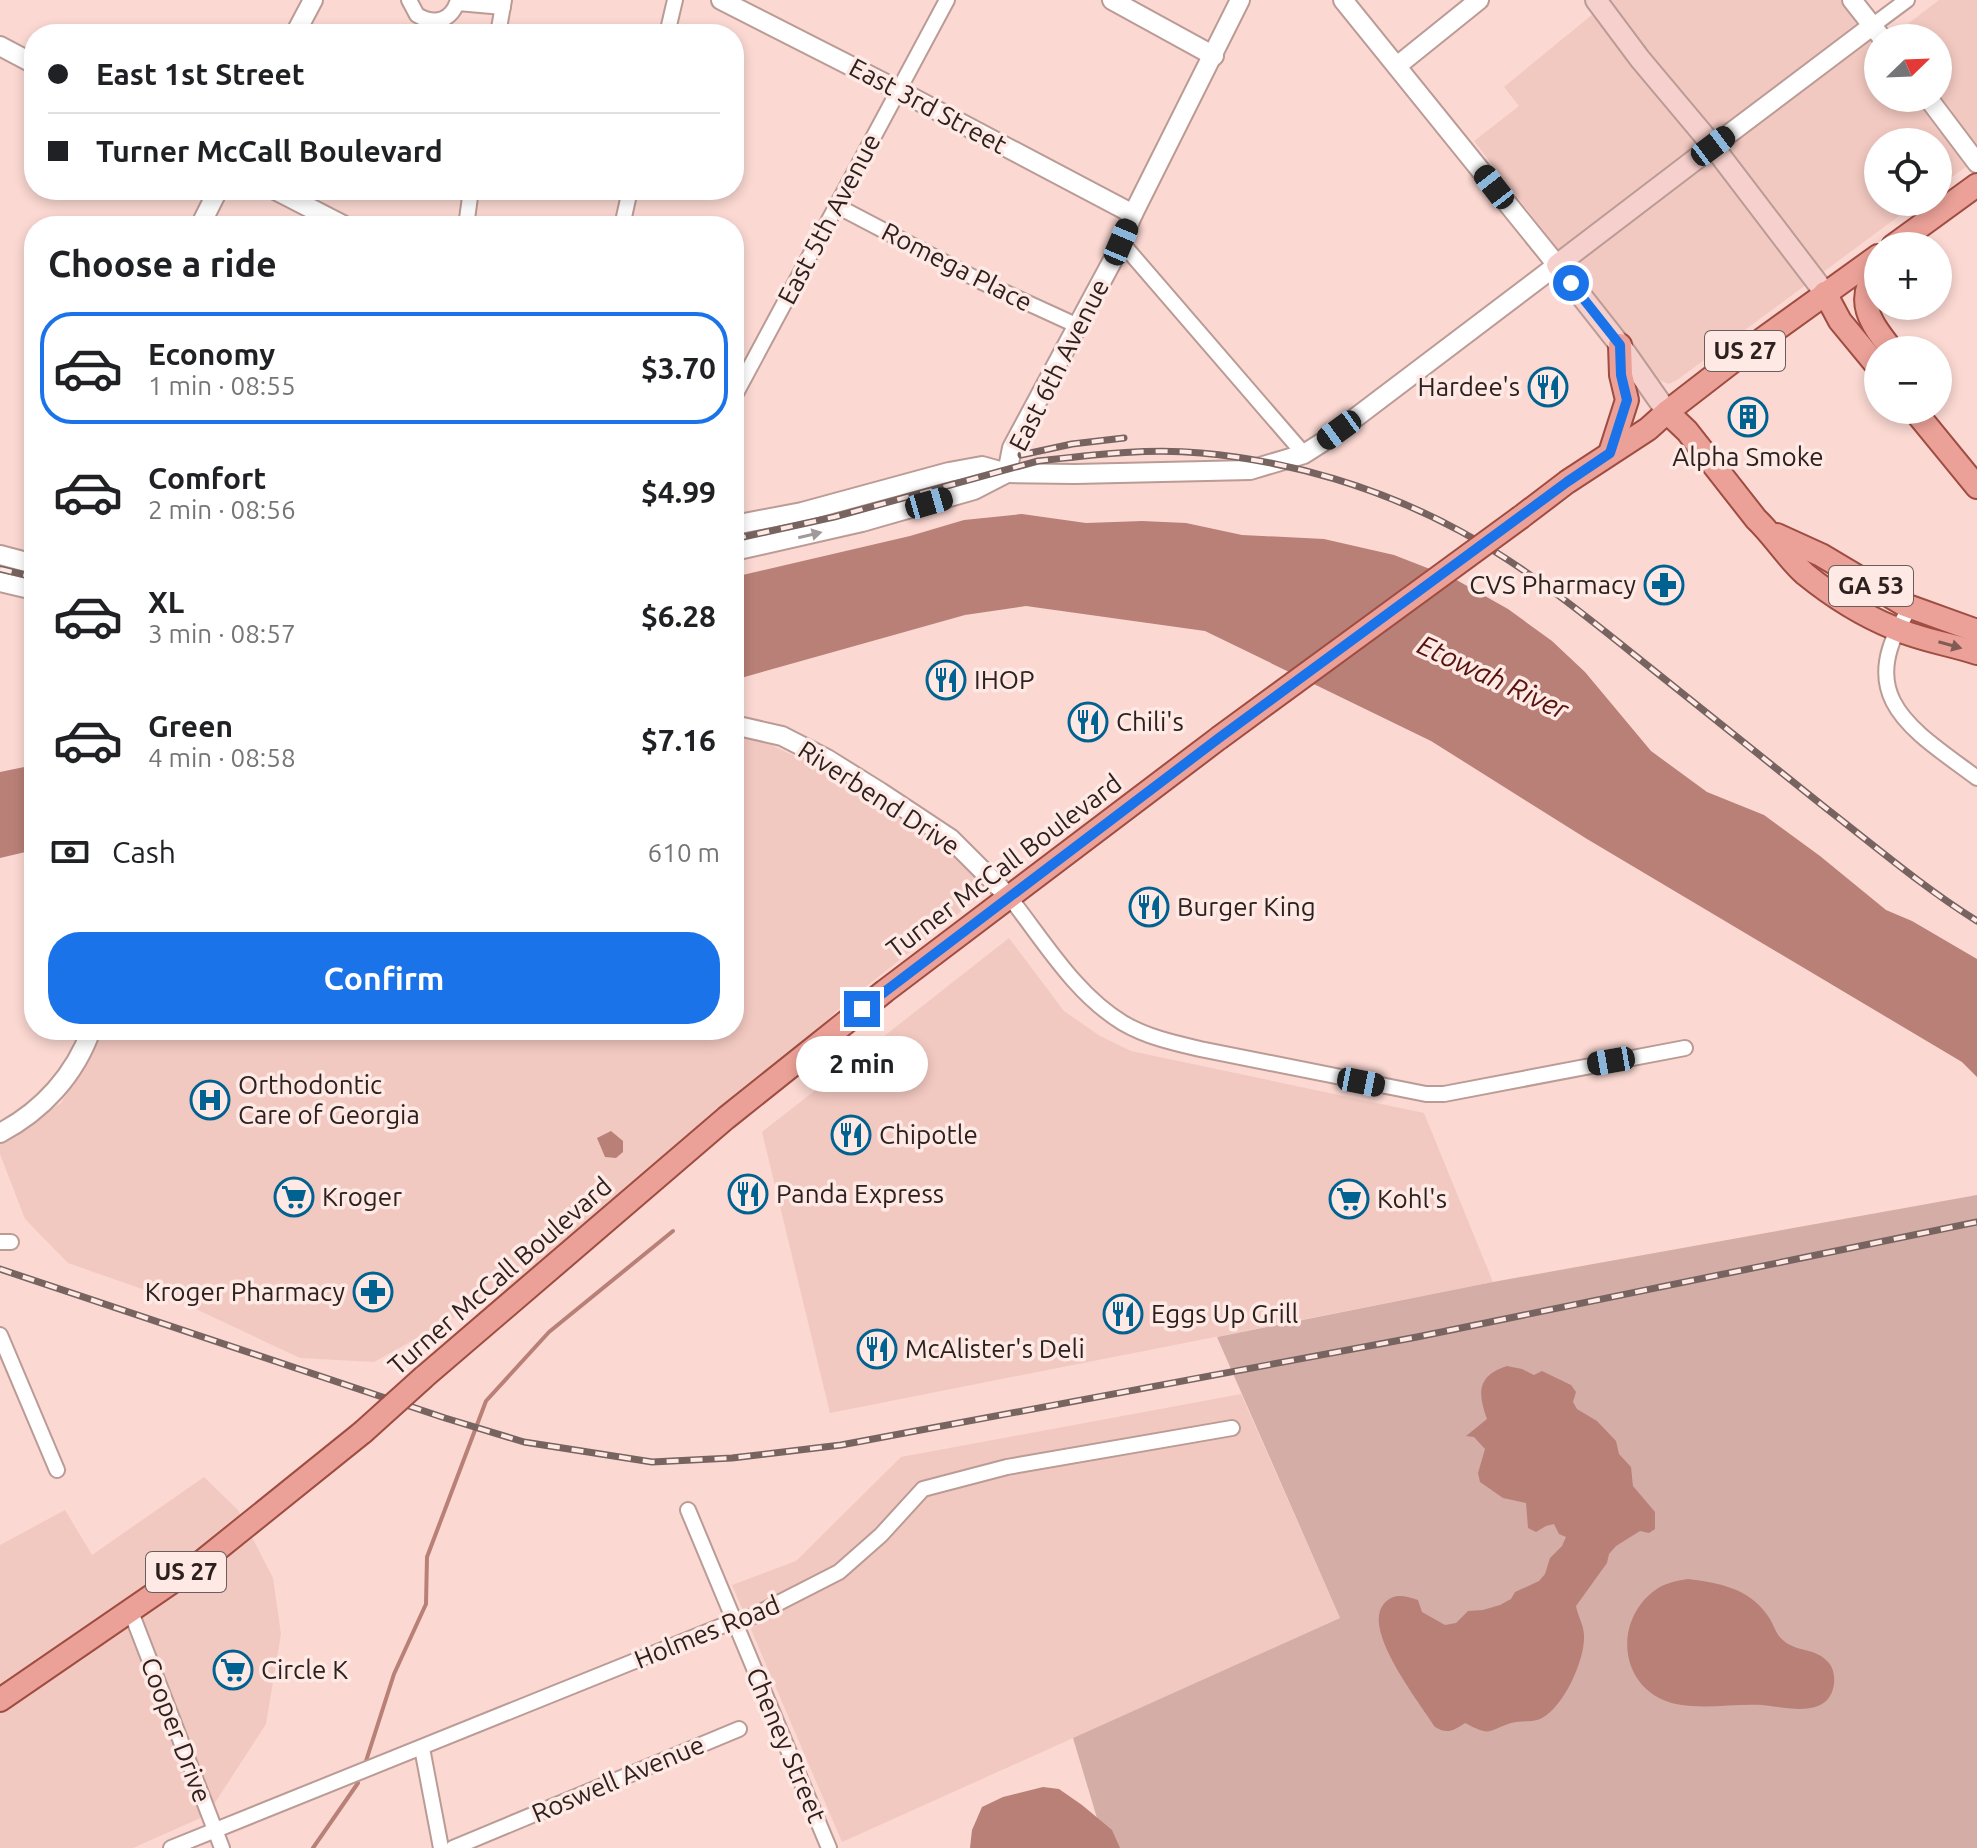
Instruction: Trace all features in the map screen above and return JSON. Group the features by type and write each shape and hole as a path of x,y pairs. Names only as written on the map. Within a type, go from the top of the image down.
{"main road":[{"path":"1596,0 1640,59 1713,146 1825,293 1840,321 1864,350"},
{"path":"1667,412 1620,345 1557,265 1713,146"},
{"path":"1912,232 1977,185"},
{"name":"Turner McCall Boulevard","path":"0,1700 204,1560 363,1432 726,1118 885,991 1219,738 1521,517 1648,429 1864,266"},
{"path":"1610,453 1627,400 1621,375 1620,345"},
{"name":"GA 53","path":"1667,412 1687,431 1730,489 1802,571 1820,586 1896,629 1977,653"},
{"path":"1927,424 1977,487"},
{"name":"GA 53","path":"1769,531 1821,555 1910,608 1977,631"}],"street":[{"path":"300,24 313,0"},
{"path":"409,0 417,15 433,21 448,17 458,2 503,4 500,24"},
{"path":"669,24 675,0"},
{"name":"East 3rd Street","path":"721,0 1133,214"},
{"name":"East 5th Avenue","path":"744,378 947,0"},
{"path":"1112,0 1214,56"},
{"name":"East 6th Avenue","path":"1007,473 1012,448 1121,242 1240,0"},
{"path":"744,523 802,512 982,466 1007,473 1250,470 1304,454 1557,265 1343,0"},
{"path":"1397,66 1479,0"},
{"path":"1852,0 1871,24"},
{"path":"1884,24 1907,0"},
{"path":"1713,146 1864,41"},
{"path":"0,46 24,59"},
{"path":"1939,112 1977,163"},
{"path":"294,200 326,216"},
{"name":"Romega Place","path":"837,206 982,282 1078,326"},
{"path":"1121,242 1304,454"},
{"path":"744,549 862,522 974,490 1007,473"},
{"path":"0,555 24,561"},
{"path":"0,582 24,588"},
{"path":"1910,608 1889,646 1889,693 1899,714 1925,740 1977,778"},
{"name":"Riverbend Drive","path":"744,727 782,736 880,792 951,839 1010,898"},
{"path":"1010,898 1069,975 1090,997 1123,1023 1188,1047 1426,1094 1444,1094 1685,1048"},
{"path":"0,1133 41,1106 59,1087 87,1040"},
{"path":"0,1335 57,1470"},
{"name":"Holmes Road","path":"171,1848 734,1621 749,1618 839,1572 881,1535 923,1489 1007,1467 1232,1428"},
{"name":"Cheney Street","path":"688,1510 829,1848"},
{"name":"Cooper Drive","path":"131,1612 222,1848"},
{"name":"Roswell Avenue","path":"453,1848 739,1729"},
{"path":"422,1748 441,1848"}],"shaded area":[{"path":"1610,0 1865,0 1883,24 1864,24 1864,112 1952,112 1952,24 1908,24 1939,0 1977,0 1977,159 1952,177 1952,128 1864,128 1864,216 1899,216 1877,232 1864,232 1864,242 1669,384 1659,380 1474,141 1519,106 1504,87"},
{"path":"744,736 763,741 807,762 939,843 966,865 978,879 981,889 978,898 844,1004 726,1118 568,1254 374,1362 300,1358 185,1304 68,1263 25,1219 0,1154 0,1142 61,1103 97,1040 744,1040"},
{"path":"1009,938 1064,1011 1100,1036 1131,1051 1424,1113 1493,1282 830,1413 762,1132"},
{"path":"1977,1195 1977,1848 1106,1848 1073,1738 1340,1618 1217,1337 1493,1282"},
{"path":"1241,1394 1340,1618 842,1842 732,1585 796,1561 901,1457"},
{"path":"204,1477 238,1510 273,1578 281,1634 266,1724 207,1815 133,1848 0,1848 0,1545 65,1510 92,1555"}],"water":[{"name":"Etowah River","path":"1022,514 1086,523 1186,523 1242,535 1324,539 1394,555 1453,578 1508,609 1552,641 1585,672 1651,751 1707,792 1764,815 1886,910 1912,921 1977,959 1977,1077 1962,1062 1587,839 1431,741 1205,631 1026,606 965,615 744,677 744,575 910,536 964,520"},
{"path":"24,767 24,852 0,858 0,772"},
{"path":"611,1131 623,1141 623,1152 616,1158 605,1157 597,1138"},
{"path":"1507,1366 1534,1375 1542,1371 1571,1385 1576,1392 1573,1402 1577,1409 1597,1421 1616,1441 1619,1454 1631,1467 1633,1486 1655,1512 1655,1529 1649,1533 1640,1531 1616,1546 1576,1606 1584,1632 1581,1657 1572,1682 1550,1712 1538,1720 1511,1723 1489,1731 1465,1723 1444,1731 1435,1727 1386,1648 1380,1632 1379,1617 1383,1605 1395,1597 1408,1597 1418,1600 1422,1612 1445,1625 1456,1623 1468,1611 1500,1605 1511,1599 1515,1592 1539,1581 1550,1558 1566,1537 1559,1534 1554,1524 1536,1532 1528,1528 1526,1503 1503,1498 1480,1482 1478,1473 1485,1449 1474,1437 1466,1436 1487,1419 1481,1394 1485,1381"},
{"path":"1688,1579 1722,1585 1743,1593 1768,1616 1784,1641 1817,1654 1829,1663 1834,1684 1824,1703 1805,1709 1762,1705 1683,1705 1670,1703 1645,1688 1629,1661 1627,1646 1634,1616 1642,1602 1658,1588"},
{"path":"1043,1787 1059,1789 1082,1805 1112,1830 1120,1848 970,1848 972,1830 982,1807 1003,1797"}],"waterway":[{"path":"366,1761 394,1674 426,1604 427,1557 486,1401 549,1332 673,1231"},
{"path":"313,1848 358,1783"}],"railway":[{"path":"1021,455 1072,444 1124,438"},
{"path":"744,537 834,517 1038,461 1140,452 1201,453 1268,463 1335,479 1430,516 1529,574 1595,623 1900,867 1977,921"},
{"path":"0,569 24,575"},
{"path":"0,1269 524,1442 652,1462 732,1458 841,1445 1417,1337 1977,1222"}],"place":[{"name":"Hardee's","path":"1548,387"},
{"name":"Alpha Smoke","path":"1748,417"},
{"name":"CVS Pharmacy","path":"1664,585"},
{"name":"IHOP","path":"946,680"},
{"name":"Chili's","path":"1088,722"},
{"name":"Burger King","path":"1149,907"},
{"name":"Orthodontic Care of Georgia","path":"210,1100"},
{"name":"Chipotle","path":"851,1135"},
{"name":"Panda Express","path":"748,1194"},
{"name":"Kroger","path":"294,1197"},
{"name":"Kohl's","path":"1349,1199"},
{"name":"Kroger Pharmacy","path":"373,1292"},
{"name":"Eggs Up Grill","path":"1123,1314"},
{"name":"McAlister's Deli","path":"877,1349"},
{"name":"Circle K","path":"233,1670"}],"route":[{"path":"862,1009 1219,738 1610,453 1627,400 1621,375 1620,345 1571,283"}]}
